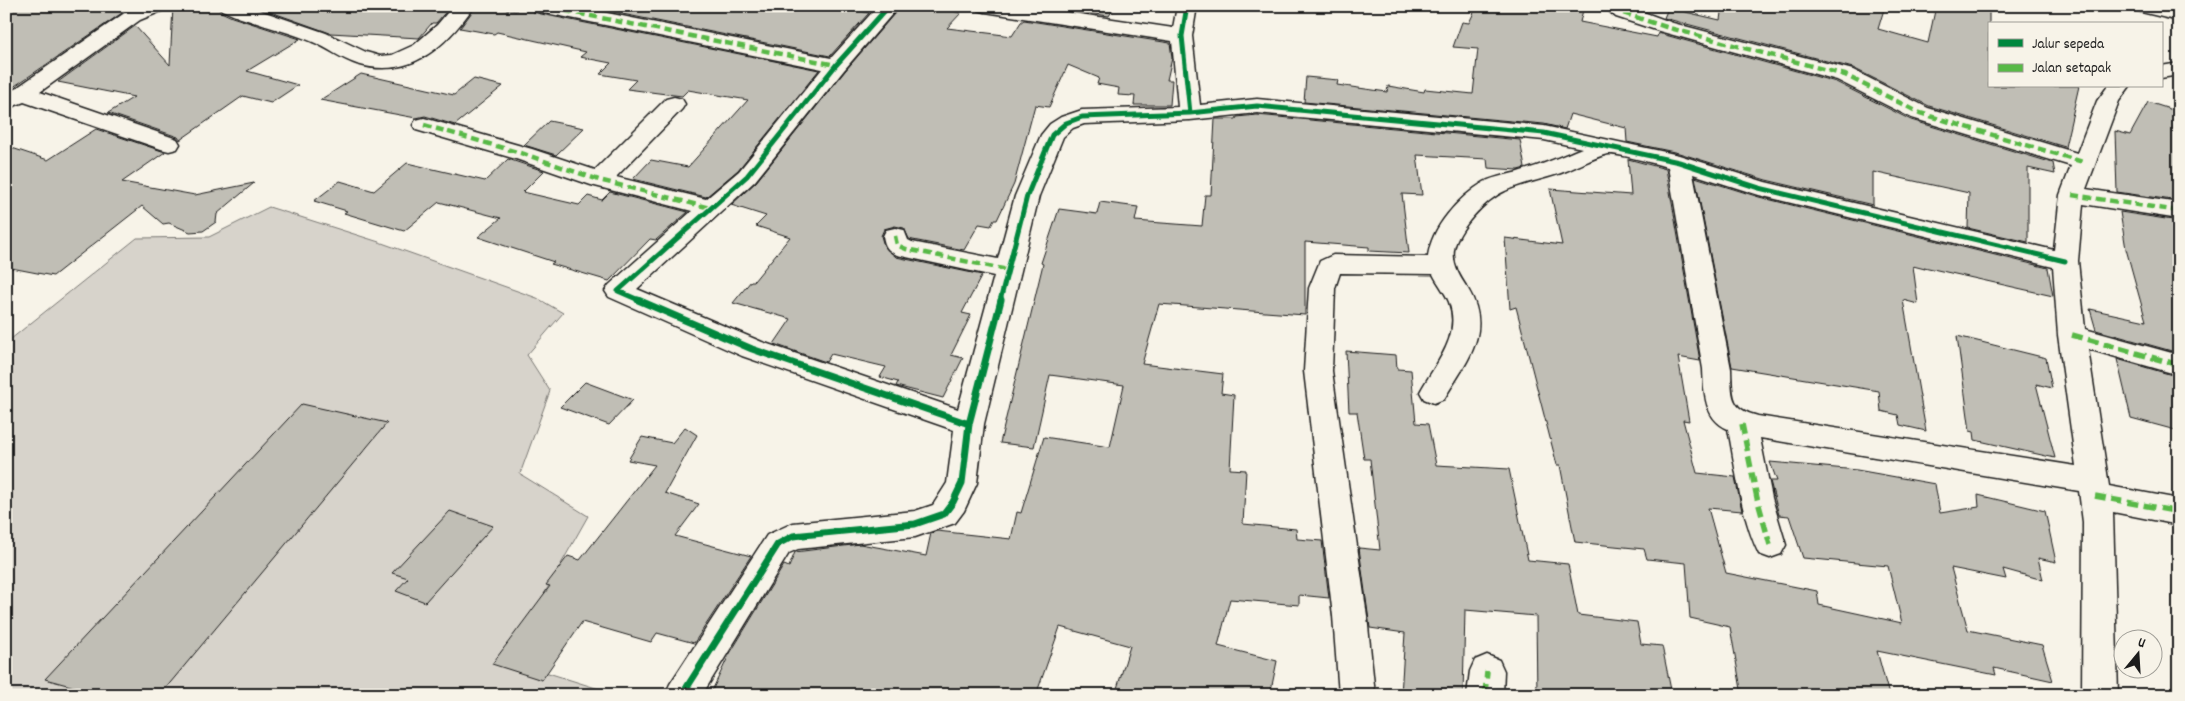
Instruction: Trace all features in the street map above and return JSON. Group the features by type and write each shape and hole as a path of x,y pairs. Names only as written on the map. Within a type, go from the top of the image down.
{"main road":[{"path":"15,98 129,11 157,6"},
{"path":"229,6 334,43 366,59 391,62 408,58 423,50 464,6"},
{"path":"541,6 836,65"},
{"path":"889,6 836,65 747,176 618,291 752,349 969,424"},
{"path":"985,6 1182,36"},
{"path":"1187,6 1182,36 1190,113"},
{"path":"1613,6 1623,12 1666,27 1845,74 1874,87 1913,110 2084,162"},
{"path":"2140,6 2179,15"},
{"path":"2162,72 2179,69"},
{"path":"2100,695 2099,522 2072,335 2064,260 2072,195 2108,100 2117,88"},
{"path":"15,98 169,144"},
{"path":"599,180 674,104"},
{"path":"682,695 778,544 793,536 915,524 944,514 953,502 962,483 969,424 1027,196 1052,135 1057,128 1066,122 1082,117 1190,113 1257,106 1544,133 1679,162 1759,188 2064,260"},
{"path":"424,125 524,154 599,180 710,208"},
{"path":"1434,392 1464,340 1468,325 1462,303 1442,266 1440,256 1443,239 1471,203 1494,186 1533,175 1608,146"},
{"path":"1679,162 1717,369 1719,402 1726,415 1742,424 2094,488 2179,512"},
{"path":"2072,195 2179,211"},
{"path":"894,236 897,245 906,249 1008,270"},
{"path":"1357,695 1350,616 1318,370 1322,288 1329,267 1333,264 1442,266"},
{"path":"2072,335 2179,365"},
{"path":"1742,424 1757,498 1770,545"}],"shaded area":[{"path":"269,207 379,242 537,298 563,313 527,355 550,391 520,474 588,516 507,660 618,695 6,695 6,343 137,238 209,237"}],"building":[{"path":"6,6 116,6 122,13 6,92"},
{"path":"173,6 217,6 221,12 232,17 300,39 247,71 298,85 271,103 243,96 180,140 178,137 108,113 134,97 58,82 135,26 170,65"},
{"path":"254,6 450,7 419,38 330,33"},
{"path":"490,6 516,11 517,6 529,6 533,12 541,14 819,70 738,170 706,197 633,179 651,160 688,167 748,100 688,90 682,96 627,89 636,80 600,74 611,63 580,57 586,52 497,32 494,34 460,28 475,8 487,9"},
{"path":"583,6 838,6 869,13 830,56"},
{"path":"901,6 930,6 961,13 947,28 1012,36 1024,20 1170,43 1172,58 1167,80 1172,80 1170,105 1134,105 1135,96 1118,95 1119,88 1097,84 1099,78 1068,65 1049,107 1035,105 1014,184 997,220 994,220 991,226 979,224 964,250 909,239 904,228 895,226 884,229 881,236 884,246 896,257 982,275 962,313 971,315 951,355 963,358 943,398 896,386 898,382 880,377 886,367 831,354 826,362 774,344 791,319 733,303 751,281 754,281 790,237 756,226 766,216 731,205 756,182 845,71"},
{"path":"1040,6 1115,6 1109,16"},
{"path":"1477,6 1584,6 1580,22 1657,37 1658,33 1836,82 1911,120 2053,163 2055,174 2028,168 2028,242 1968,228 1969,193 1873,172 1873,205 1766,180 1679,153 1627,142 1626,128 1570,114 1565,129 1544,124 1304,102 1306,77 1338,80 1337,85 1387,92 1388,86 1424,92 1425,89 1473,94 1478,49 1453,47 1462,22 1469,23"},
{"path":"1722,6 1885,6 1878,29 1928,43 1936,6 1989,6 1988,88 2079,88 2065,147 1929,106 1853,68 1664,18 1668,8 1720,20"},
{"path":"361,74 454,95 474,79 503,86 455,125 425,116 416,118 320,100"},
{"path":"2148,102 2179,112 2179,201 2117,192 2115,131 2130,135"},
{"path":"1257,115 1520,140 1525,168 1518,170 1488,168 1487,159 1417,155 1422,195 1402,194 1409,253 1369,251 1369,247 1305,242 1305,315 1159,304 1142,364 1223,374 1221,393 1234,395 1230,469 1246,470 1243,524 1296,529 1297,539 1322,541 1329,598 1299,595 1299,605 1230,599 1218,646 1277,661 1270,695 1115,695 1130,646 1060,627 1036,695 710,695 729,655 784,565 789,567 795,552 860,544 926,556 931,533 937,531 1011,539 1017,512 1021,513 1044,437 1110,447 1124,385 1050,375 1034,447 1000,443 1043,264 1041,263 1059,209 1097,214 1100,202 1138,207 1135,221 1202,226 1205,195 1211,195 1215,119 1236,119 1237,117"},
{"path":"549,121 584,128 556,155 524,145"},
{"path":"96,129 165,152 122,182 195,195 254,183 217,214 216,222 203,231 190,232 169,223 163,224 142,206 53,276 6,267 6,146 48,160"},
{"path":"508,159 544,171 523,192 579,205 588,196 602,200 610,192 688,212 656,240 650,239 609,281 551,264 554,262 478,237 501,218 439,202 404,231 344,213 347,211 314,201 340,181 374,191 407,163 485,181"},
{"path":"1628,159 1666,169 1700,361 1678,357 1689,421 1683,420 1697,473 1735,477 1742,511 1708,508 1726,573 1817,591 1819,605 1902,623 1888,566 1803,558 1789,516 1779,515 1770,481 1777,481 1770,462 1857,470 1935,484 1940,513 1979,507 1978,495 2045,511 2056,562 2038,558 2043,580 2003,569 2006,579 1951,568 1968,630 2042,645 2053,681 1994,668 1996,675 1877,651 1889,695 1742,695 1730,627 1690,618 1686,563 1647,559 1644,549 1575,542 1560,465 1557,465 1516,307 1510,309 1505,238 1562,245 1550,189 1631,195"},
{"path":"1695,177 1759,197 2048,268 2053,296 1913,266 1918,304 1903,300 1926,431 1900,425 1898,415 1881,411 1879,391 1732,367"},
{"path":"2120,212 2179,221 2179,353 2096,330 2090,309 2146,321 2126,249"},
{"path":"1957,336 2046,358 2052,388 2036,384 2055,458 1975,440 1974,432 1970,431"},
{"path":"1346,351 1396,355 1397,369 1411,370 1416,423 1428,424 1436,465 1509,469 1528,560 1568,564 1578,615 1637,622 1641,644 1662,646 1672,695 1537,695 1536,616 1465,610 1463,695 1401,695 1405,633 1370,628 1359,548 1380,550 1370,459 1364,459 1357,412 1349,412"},
{"path":"2117,359 2179,377 2179,431 2131,418"},
{"path":"585,382 633,400 609,425 560,407"},
{"path":"302,404 387,423 160,695 104,695 45,679"},
{"path":"685,427 697,435 665,493 699,504 675,536 751,556 694,643 657,633 651,642 582,622 542,680 492,664 550,586 546,585 568,556 580,560 655,465 628,460 642,437 672,443"},
{"path":"450,511 493,526 425,602 396,591 408,578 392,573"}],"marked path":[{"path":"541,6 836,65"},
{"path":"1613,6 1623,13 1666,27 1845,75 1920,113 2083,162"},
{"path":"424,125 524,154 599,180 710,208"},
{"path":"2072,195 2179,211"},
{"path":"895,236 897,245 906,249 1008,270"},
{"path":"2072,335 2179,365"},
{"path":"1742,424 1757,498 1770,545"},
{"path":"2095,496 2179,512"},
{"path":"1485,695 1487,671"}],"cycle path":[{"path":"889,6 836,65 747,176 618,291 752,349 969,424"},
{"path":"1187,6 1182,36 1190,113 1257,106 1544,133 1679,162 1759,188 2065,261"},
{"path":"682,695 778,544 793,536 915,524 944,514 953,502 962,483 969,424 1027,196 1052,135 1058,128 1082,117 1190,113"}]}
